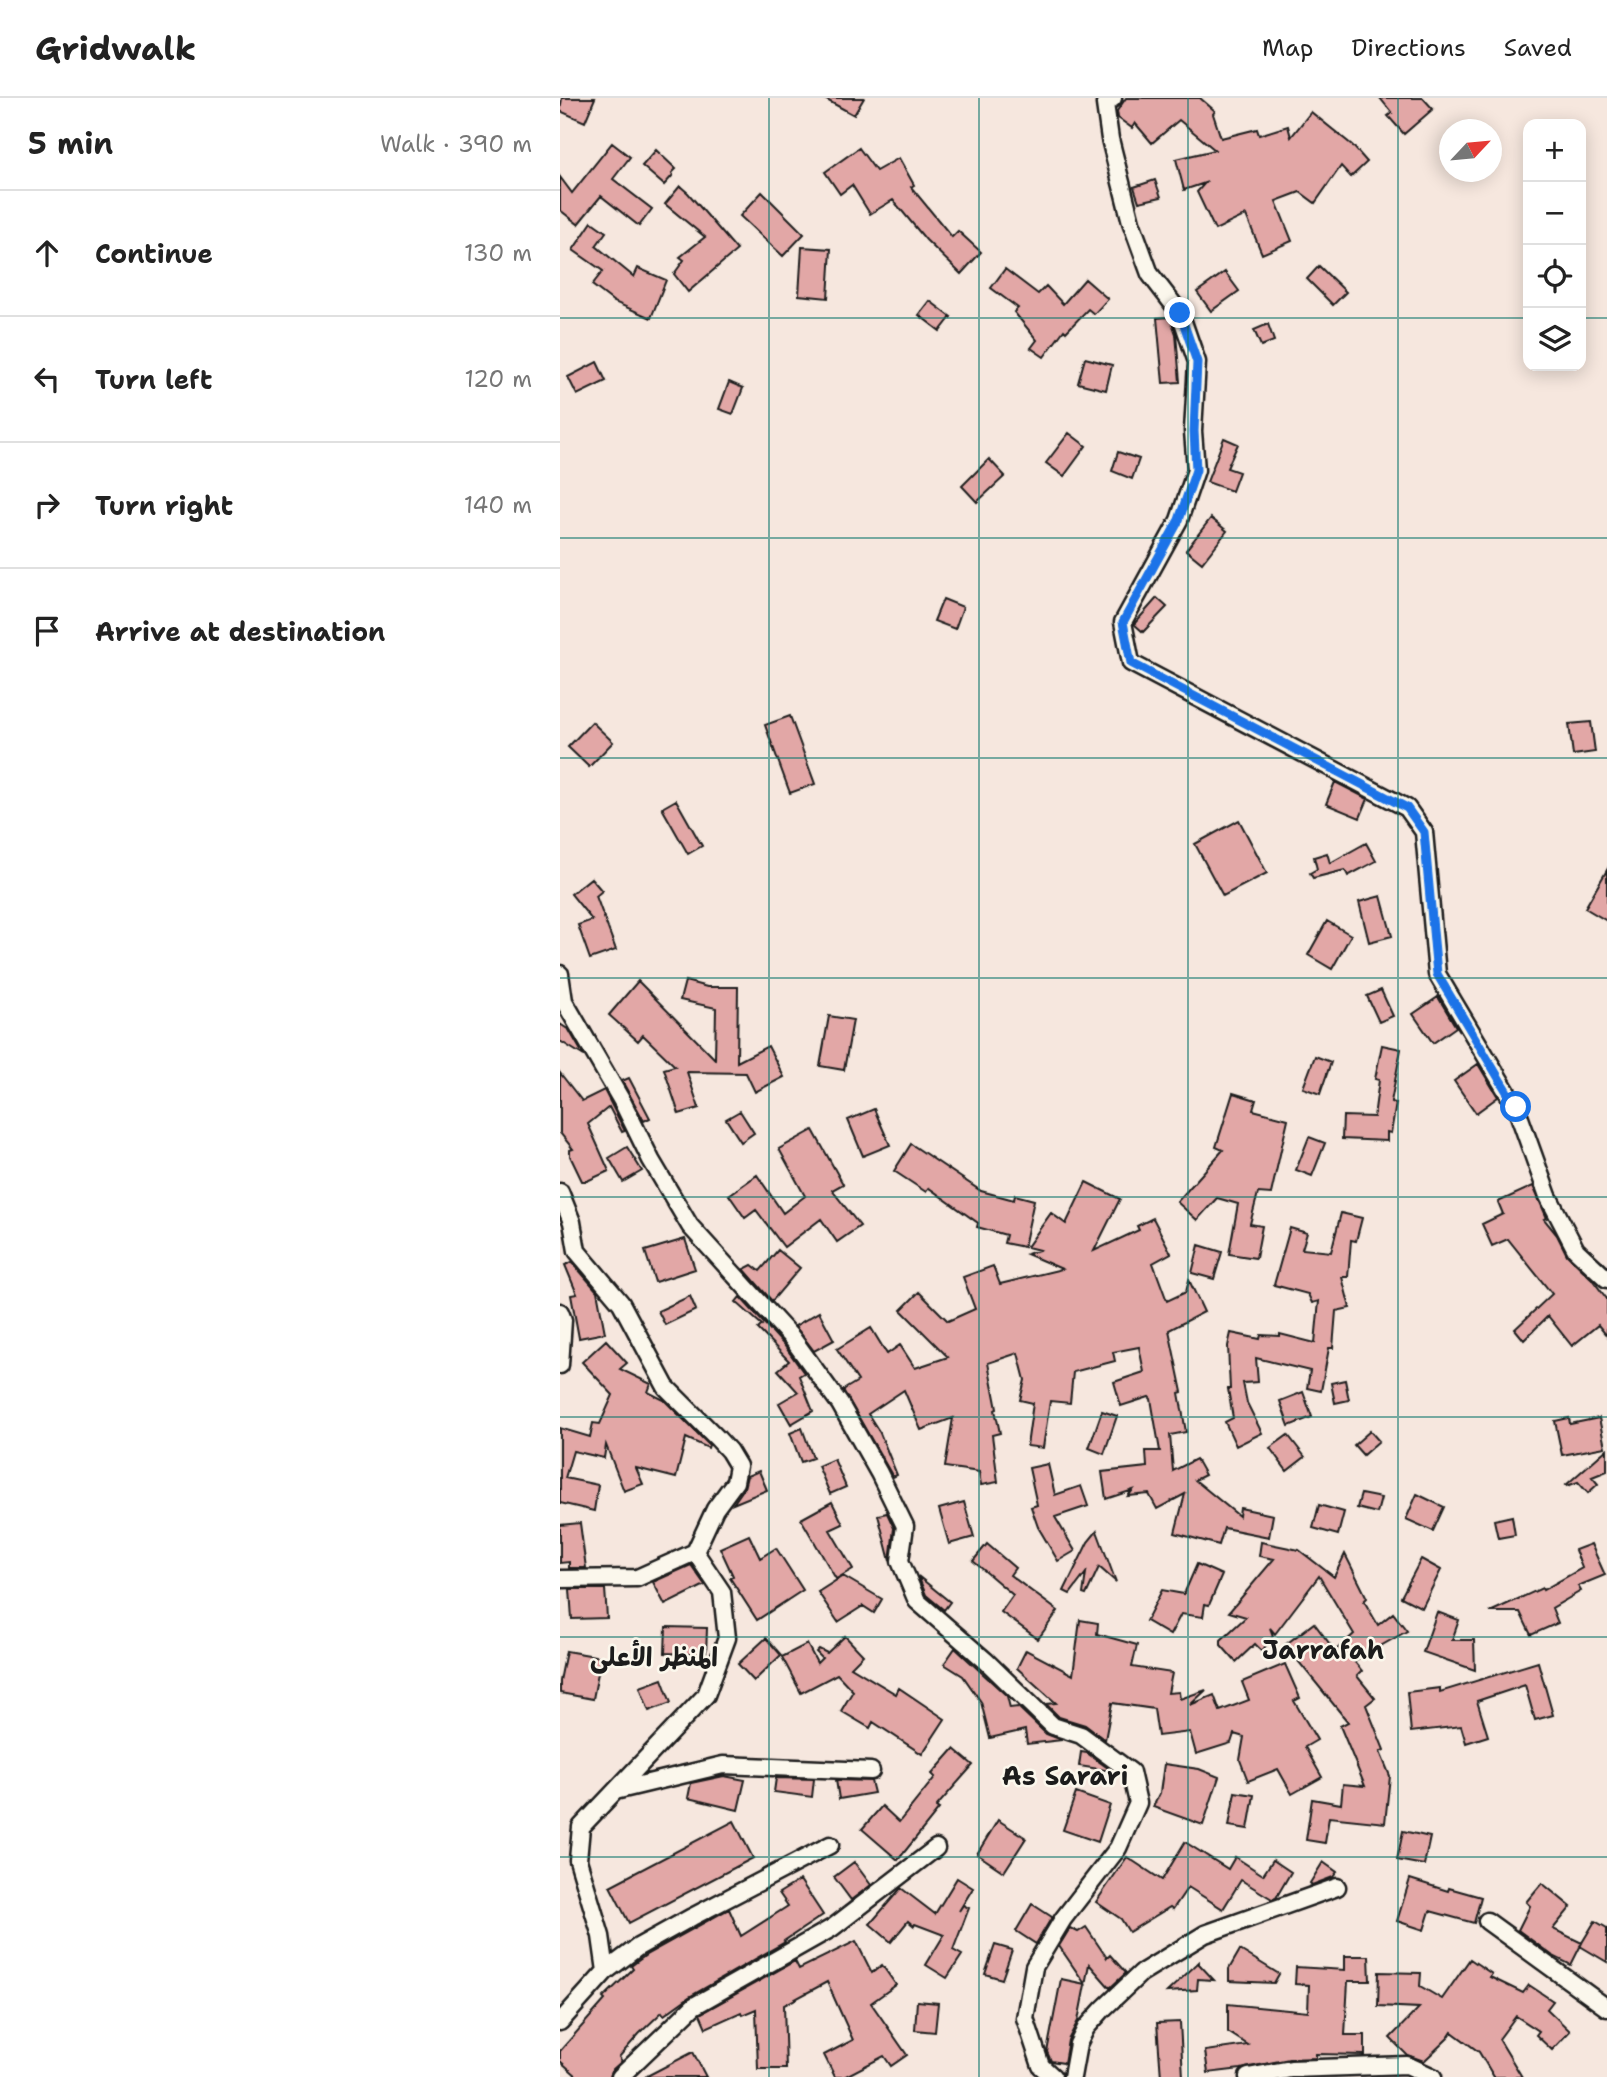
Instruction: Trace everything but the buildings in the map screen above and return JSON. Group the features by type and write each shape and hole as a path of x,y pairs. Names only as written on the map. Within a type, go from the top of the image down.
{"street":[{"path":"1113,98 1105,104 1110,139 1131,222 1150,274 1180,313 1197,362 1194,431 1196,470 1179,520 1123,622 1131,663 1407,808 1424,832 1437,974 1516,1107 1548,1196 1576,1250 1607,1279"},
{"path":"560,974 564,1001 690,1226 792,1338 840,1404 905,1525 900,1561 917,1601 986,1661 1053,1726 1082,1735 1131,1772 1138,1803 1118,1848 1063,1919 1034,1967 1025,2018 1041,2066 1053,2077"},
{"path":"560,1192 572,1222 577,1251 621,1303 666,1387 729,1451 738,1466 735,1482 715,1508 695,1552 637,1578 560,1579"},
{"path":"560,1312 563,1320 560,1365"},
{"path":"606,1971 601,1936 579,1860 581,1827 706,1695 727,1639 722,1592 695,1552"},
{"path":"615,1791 723,1765 871,1771"},
{"path":"560,2022 606,1971 638,1948 830,1845"},
{"path":"620,2077 694,2006 832,1928 936,1848"},
{"path":"1072,2077 1079,2044 1086,2028 1141,1973 1205,1934 1337,1887"},
{"path":"1487,1921 1607,2008"},
{"path":"1248,2077 1290,2069 1407,2065 1433,2077"}],"district":[{"name":"Jarrafah","path":"1323,1649"},
{"name":"المنظر الأعلى","path":"654,1656"},
{"name":"As Sarari","path":"1065,1775"}],"route":[{"path":"1180,313 1197,362 1194,431 1196,470 1179,520 1123,622 1131,663 1407,808 1424,832 1437,974 1516,1107"}]}
